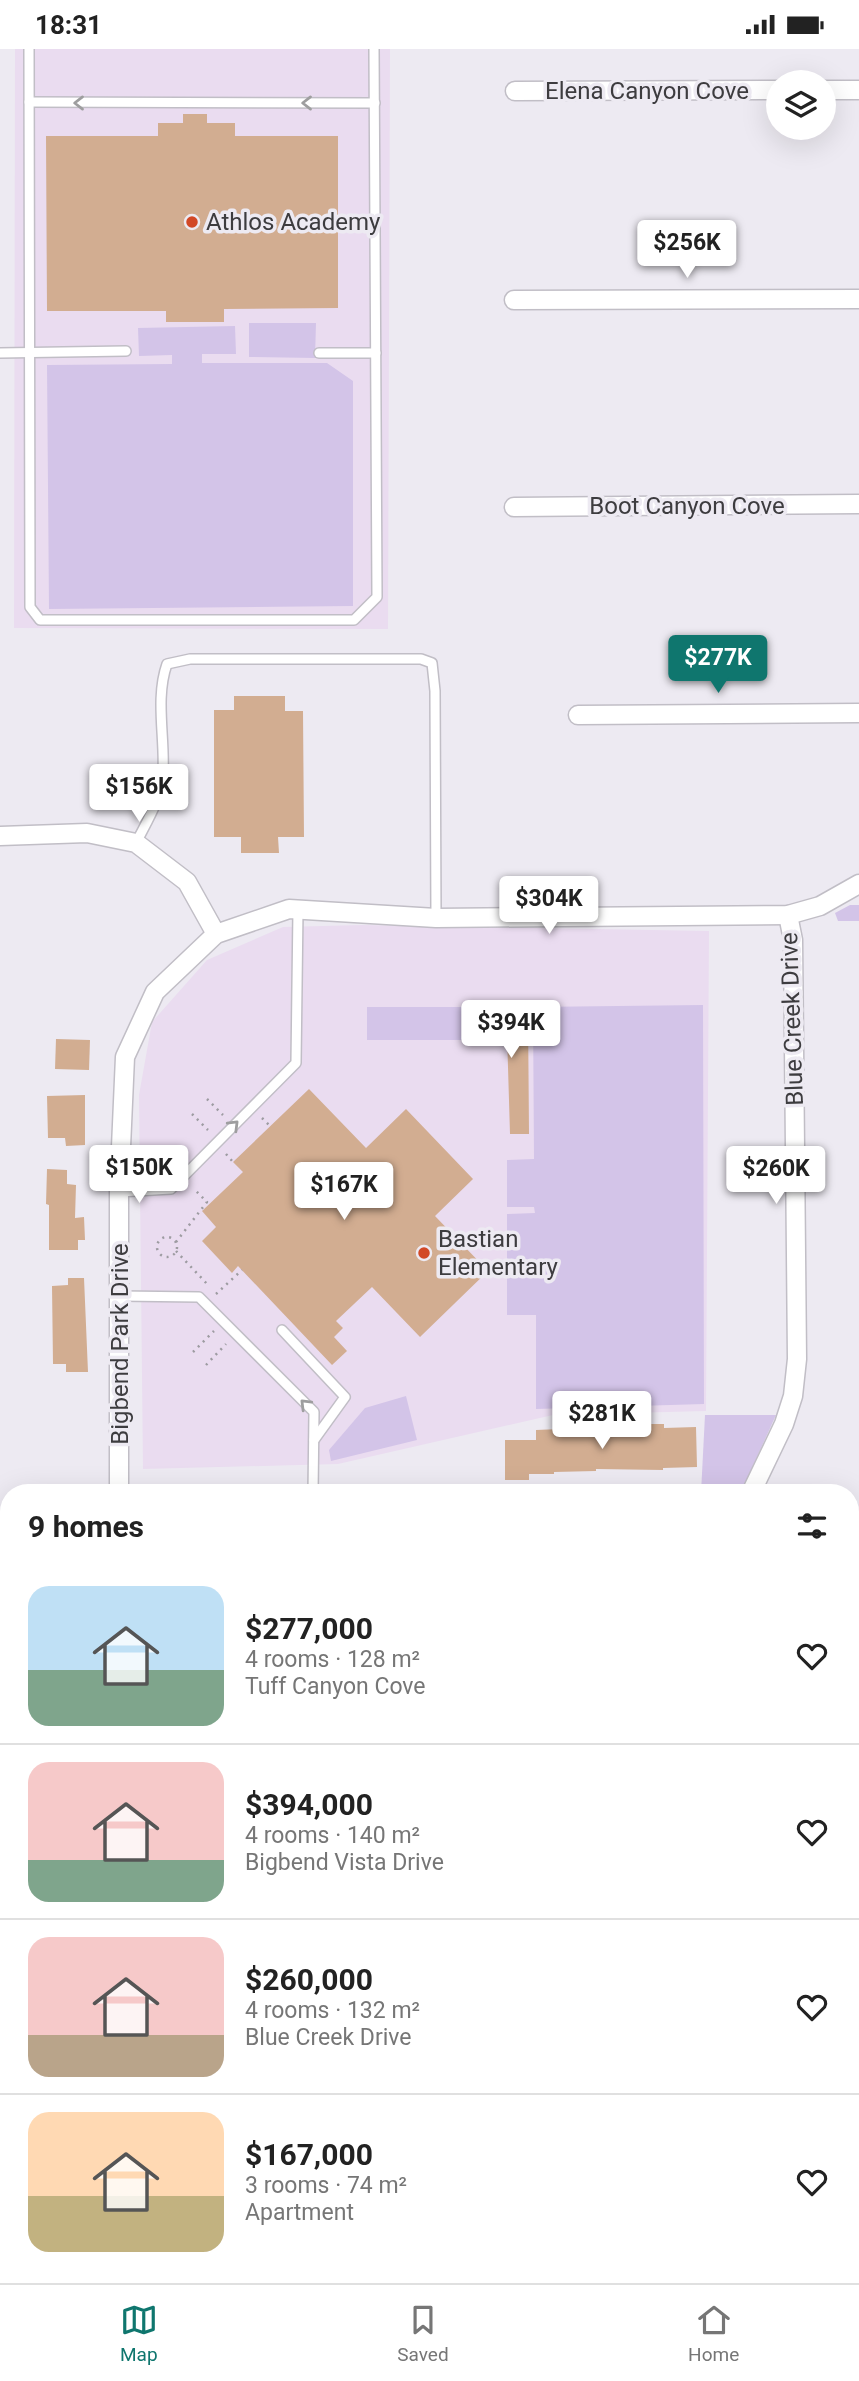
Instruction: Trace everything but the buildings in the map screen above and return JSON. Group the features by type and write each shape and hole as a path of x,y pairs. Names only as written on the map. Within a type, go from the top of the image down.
{"street":[{"name":"Elena Canyon Cove","path":"515,91 766,90"},
{"path":"836,90 859,90"},
{"path":"514,300 859,299"},
{"name":"Boot Canyon Cove","path":"514,507 859,505"},
{"path":"578,715 859,713"},
{"path":"0,836 86,833 136,843 187,882 216,934 289,909 436,918 788,915 820,907 859,884"},
{"name":"Blue Creek Drive","path":"755,1484 784,1424 793,1396 797,1359 793,940 788,915"},
{"name":"Bigbend Park Drive","path":"119,1484 119,1192 125,1057 155,992 216,934"}],"lane":[{"path":"29,49 30,607 40,620 354,620 377,597 374,49"},
{"path":"29,103 375,103"},
{"path":"0,353 126,351"},
{"path":"320,353 376,353"},
{"path":"136,843 160,792 163,774 161,680 167,664 190,659 421,659 432,663 435,691 436,918"},
{"path":"119,1192 171,1189 296,1063 298,910"},
{"path":"120,1296 199,1297 314,1412 313,1484"},
{"path":"282,1331 345,1397 314,1440"}],"path":[{"path":"207,1099 223,1115"},
{"path":"192,1114 208,1130"},
{"path":"262,1118 270,1126"},
{"path":"226,1154 233,1162"},
{"path":"194,1189 207,1202 176,1242 176,1251 209,1286"},
{"path":"176,1242 164,1237 157,1247 165,1256 176,1251"},
{"path":"216,1294 242,1270"},
{"path":"192,1352 214,1331"},
{"path":"206,1365 226,1344"}],"shaded area":[{"path":"15,49 390,49 388,629 14,628"},
{"path":"249,323 316,323 315,358 249,357"},
{"path":"235,326 236,354 202,354 202,363 327,363 353,381 353,606 49,609 47,365 172,364 172,355 139,356 138,328"},
{"path":"850,905 859,905 859,921 838,921 835,913"},
{"name":"Bastian Elementary","path":"362,925 709,931 706,1411 553,1415 338,1464 143,1469 139,1095 152,1022 207,960 283,927"},
{"path":"703,1005 704,1404 536,1409 536,1315 507,1315 507,1268 535,1267 535,1261 507,1261 507,1214 535,1213 534,1207 507,1207 507,1160 534,1159 533,1007"},
{"path":"367,1007 462,1007 462,1040 367,1040"},
{"path":"406,1396 417,1440 331,1461 329,1450 365,1408"},
{"path":"705,1415 776,1415 745,1484 701,1484"}],"place":[{"name":"Athlos Academy","path":"192,222"},
{"name":"Bastian Elementary","path":"424,1253"}]}
